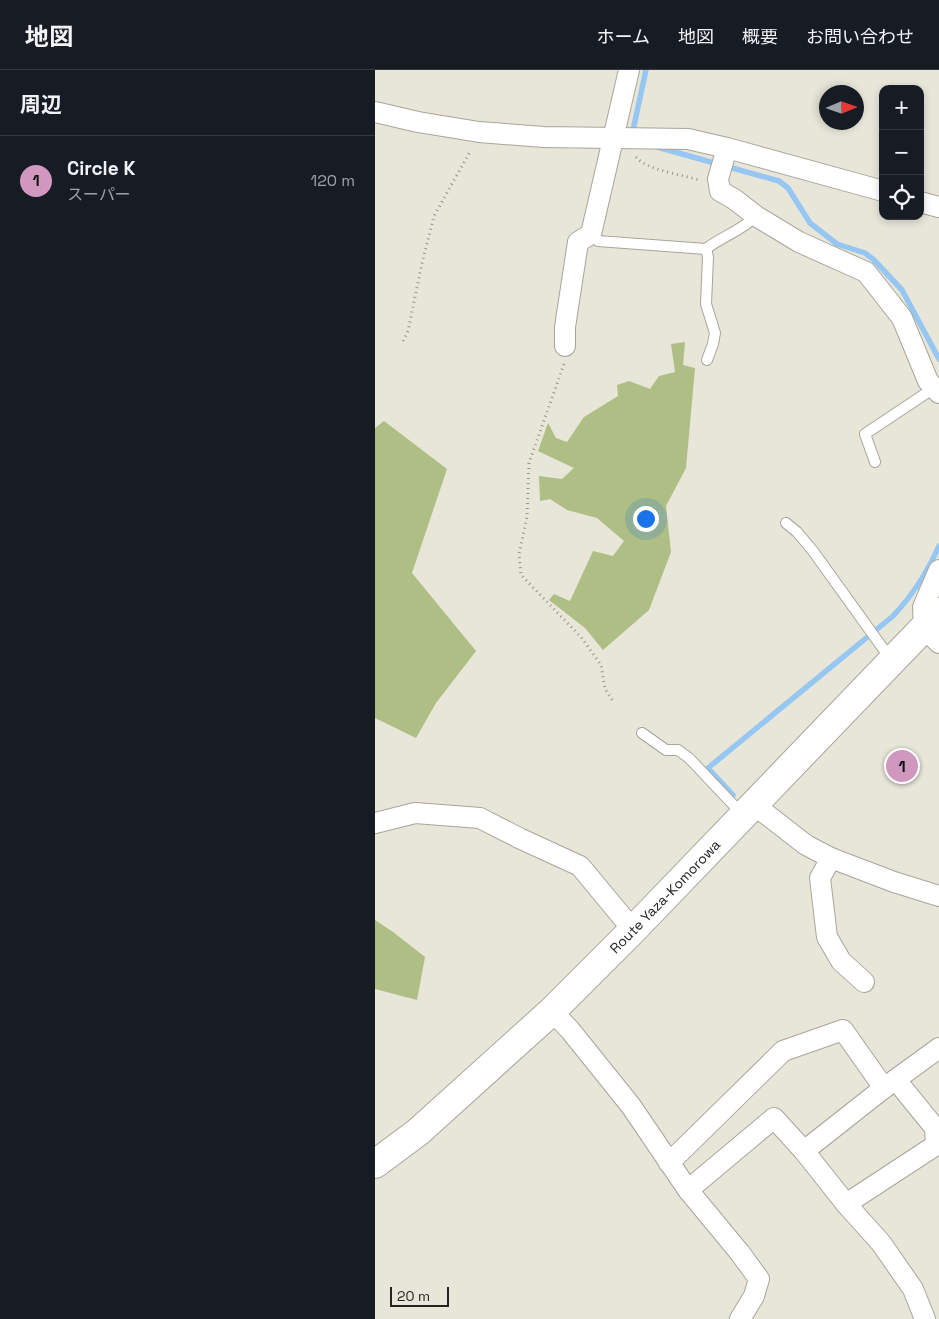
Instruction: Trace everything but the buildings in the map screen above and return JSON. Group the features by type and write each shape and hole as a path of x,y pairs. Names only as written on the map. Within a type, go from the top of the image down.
{"main road":[{"name":"Route Yaza-Komorowa","path":"375,1164 418,1132 552,1011 633,930 747,809 892,661 934,628"}],"street":[{"path":"565,346 565,327 578,242 591,234 629,70"},
{"path":"375,112 418,122 475,131 544,137 688,139 879,190"},
{"path":"727,148 718,179 720,191 799,242 866,272 902,318 927,381 937,391"},
{"path":"924,203 939,207"},
{"path":"934,628 923,607 939,570"},
{"path":"747,809 831,858 894,882 939,896"},
{"path":"375,822 415,813 480,818 580,866 633,930"},
{"path":"831,858 820,878 827,937 841,962 864,982"},
{"path":"552,1011 570,1030 631,1106 688,1190 759,1279 754,1296 739,1319"},
{"path":"669,1162 783,1051 843,1030 890,1084 935,1128 937,1145 847,1204"},
{"path":"804,1151 939,1048"},
{"path":"688,1190 774,1118 881,1243 913,1289 925,1319"}],"lane":[{"path":"591,234 598,241 706,249 745,227 756,216"},
{"path":"706,249 708,257 706,304 715,333 707,360"},
{"path":"875,462 865,434 937,391"},
{"path":"786,523 797,532 813,551 892,661"},
{"path":"642,733 667,750 678,750 747,809"}],"path":[{"path":"403,340 408,331 434,216 471,154 475,131"},
{"path":"632,153 640,162 713,185 719,184"},
{"path":"565,346 565,361 529,463 527,517 519,554 521,576 581,637 601,664 605,689 613,701"}],"green space":[{"path":"685,342 683,365 695,368 686,468 666,506 671,552 649,610 603,650 585,628 549,600 554,594 570,601 593,551 613,556 624,541 597,518 567,510 550,499 540,501 539,476 562,479 574,468 538,451 548,423 556,438 567,442 584,417 618,396 617,385 629,381 650,389 659,376 675,372 671,344"},
{"path":"384,421 447,469 412,573 476,651 436,703 416,738 375,718 375,428"},
{"path":"375,920 425,957 417,1000 375,989"}],"waterway":[{"path":"632,135 646,70"},
{"path":"657,147 779,181 788,188 810,223 837,244 865,253 902,290 939,359"},
{"path":"733,795 708,768 893,616 919,583 939,546"}],"place":[{"name":"Circle K","path":"902,766"}]}
